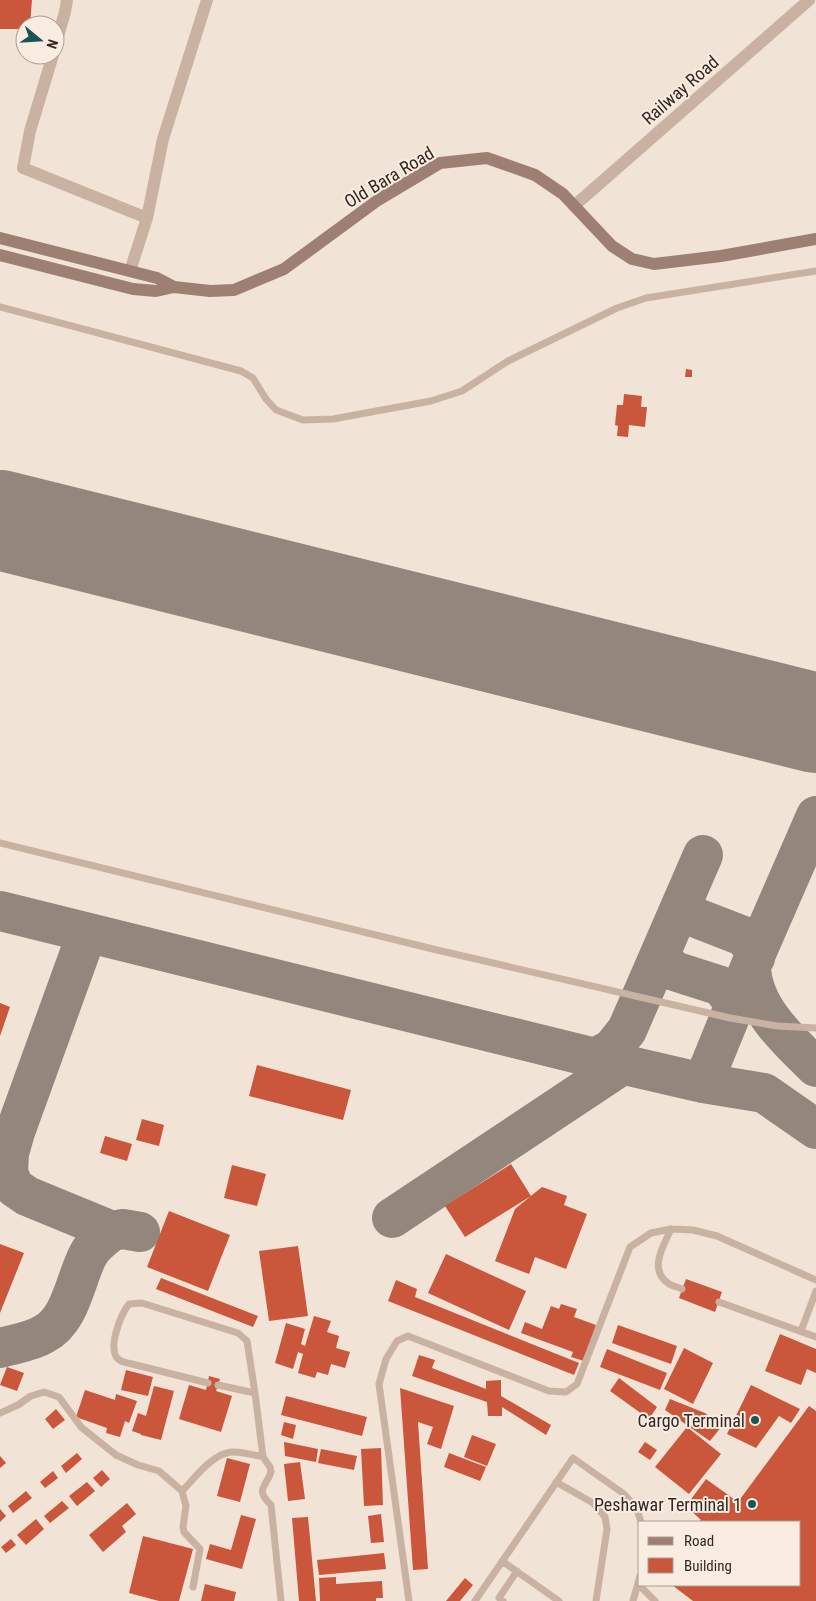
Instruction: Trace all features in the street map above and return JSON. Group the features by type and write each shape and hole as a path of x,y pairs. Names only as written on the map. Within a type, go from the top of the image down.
{"street":[{"path":"65,15 67,0"},
{"path":"130,271 147,218 163,139 207,0"},
{"name":"Railway Road","path":"574,206 809,0"},
{"path":"50,65 30,132 23,168 147,218"},
{"name":"Old Bara Road","path":"0,238 157,278 174,287 210,291 234,290 284,269 378,200 440,163 487,158 535,175 562,194 612,246 632,259 654,264 722,256 816,239"},
{"path":"0,255 133,289 156,291 174,287"}],"lane":[{"path":"0,307 241,371 253,378 266,399 276,410 303,420 334,419 430,401 462,392 508,361 617,308 646,298 816,271"},
{"path":"0,843 437,950 721,1016 777,1026 816,1028"},
{"path":"671,1229 657,1266 660,1275 668,1283 682,1289"},
{"path":"409,1601 379,1384 386,1359 397,1341 408,1336 549,1391 566,1392 577,1384 630,1247 651,1233 671,1229 692,1230 716,1236 816,1280"},
{"path":"801,1331 816,1291"},
{"path":"719,1302 816,1337"},
{"path":"208,1383 120,1361 116,1358 113,1347 114,1341 124,1312 130,1304 142,1303 238,1334 243,1337 248,1345 263,1457 271,1472 263,1485 262,1492 271,1505 281,1601"},
{"path":"218,1385 255,1393"},
{"path":"0,1413 18,1405 31,1396 44,1392 52,1394 59,1397 81,1427 116,1455 133,1463 159,1471 182,1491 186,1506 184,1532 200,1549 193,1587"},
{"path":"182,1491 210,1463 222,1454 233,1452 263,1457"},
{"path":"475,1601 573,1458 624,1494 636,1507 641,1521"},
{"path":"556,1482 593,1503 605,1517 607,1529 596,1601"},
{"path":"502,1560 559,1601"},
{"path":"504,1601 499,1598 517,1571"},
{"path":"633,1601 638,1584"},
{"path":"640,1586 655,1601"}],"building":[{"path":"0,0 32,0 31,15 15,15 15,29 0,29"},
{"path":"686,369 692,370 692,377 685,377"},
{"path":"624,394 642,396 641,407 647,407 645,427 629,425 628,437 617,436 618,426 615,425 617,405 623,405"},
{"path":"0,1003 10,1007 0,1036"},
{"path":"257,1065 351,1090 343,1120 249,1096"},
{"path":"142,1119 164,1125 159,1146 136,1140"},
{"path":"105,1136 132,1144 127,1161 100,1153"},
{"path":"511,1164 531,1196 465,1237 445,1206"},
{"path":"232,1165 266,1174 257,1206 224,1198"},
{"path":"542,1187 567,1196 564,1205 587,1214 566,1269 535,1257 529,1274 495,1261 515,1209"},
{"path":"169,1211 230,1235 208,1291 147,1267"},
{"path":"0,1244 24,1253 0,1313"},
{"path":"298,1246 308,1316 269,1321 259,1251"},
{"path":"446,1254 526,1291 509,1330 428,1293"},
{"path":"161,1278 258,1316 253,1327 156,1289"},
{"path":"686,1279 722,1292 715,1312 679,1298"},
{"path":"396,1280 417,1289 415,1297 579,1363 574,1375 388,1301"},
{"path":"561,1304 577,1309 574,1317 596,1325 584,1361 571,1357 573,1352 521,1333 525,1322 542,1329 551,1306 559,1309"},
{"path":"314,1316 331,1321 327,1332 339,1336 336,1348 350,1352 345,1368 331,1364 328,1375 317,1372 315,1378 298,1373 303,1354 298,1352 293,1369 275,1363 286,1323 305,1329 301,1344 305,1346"},
{"path":"618,1325 677,1346 671,1364 612,1343"},
{"path":"780,1334 816,1349 816,1373 807,1369 801,1385 765,1371"},
{"path":"684,1348 713,1363 693,1404 664,1389"},
{"path":"607,1349 667,1373 660,1390 600,1367"},
{"path":"419,1355 435,1360 432,1368 486,1389 486,1381 501,1380 501,1396 551,1425 546,1435 502,1407 502,1416 488,1416 487,1402 412,1376"},
{"path":"7,1367 24,1373 17,1391 0,1385"},
{"path":"126,1370 153,1377 148,1396 121,1390"},
{"path":"209,1376 220,1379 216,1391 232,1396 221,1432 179,1419 189,1385 206,1390"},
{"path":"619,1378 657,1407 649,1419 610,1391"},
{"name":"Cargo Terminal","path":"751,1385 800,1409 791,1423 779,1416 756,1448 727,1434"},
{"path":"154,1386 174,1391 161,1440 132,1431 138,1413 146,1416"},
{"path":"400,1388 454,1406 441,1449 427,1444 433,1427 418,1422 428,1569 413,1570"},
{"path":"85,1390 115,1400 116,1394 137,1401 129,1423 125,1421 120,1437 106,1433 107,1428 76,1417"},
{"path":"286,1396 367,1417 362,1436 281,1415"},
{"path":"670,1399 705,1413 722,1426 710,1441 665,1410"},
{"name":"Peshawar Terminal 1","path":"809,1406 816,1411 816,1601 693,1601 673,1586 801,1586 801,1521 700,1521 701,1520 686,1506 706,1479 738,1502"},
{"path":"56,1409 65,1420 53,1429 45,1419"},
{"path":"284,1422 296,1425 293,1439 281,1435"},
{"path":"687,1427 721,1454 689,1494 655,1467"},
{"path":"472,1435 496,1444 487,1466 464,1457"},
{"path":"284,1442 318,1449 316,1462 285,1456"},
{"path":"645,1442 657,1450 650,1460 638,1452"},
{"path":"381,1448 383,1505 364,1506 361,1449"},
{"path":"321,1449 357,1456 354,1470 318,1463"},
{"path":"77,1453 82,1459 66,1473 61,1466"},
{"path":"449,1453 486,1467 480,1481 444,1467"},
{"path":"0,1456 6,1463 0,1468"},
{"path":"227,1458 250,1464 240,1502 217,1496"},
{"path":"300,1462 305,1499 288,1501 284,1464"},
{"path":"102,1470 110,1479 101,1487 93,1478"},
{"path":"53,1471 58,1478 45,1488 40,1482"},
{"path":"87,1482 95,1491 77,1506 69,1496"},
{"path":"26,1491 32,1498 13,1513 8,1506"},
{"path":"62,1501 69,1508 50,1523 44,1516"},
{"path":"127,1503 136,1514 122,1526 126,1532 103,1552 89,1535"},
{"path":"0,1509 6,1516 0,1522"},
{"path":"381,1514 384,1542 371,1543 368,1516"},
{"path":"241,1515 256,1519 242,1569 206,1559 210,1544 231,1550"},
{"path":"308,1517 316,1601 299,1601 292,1518"},
{"path":"36,1519 44,1529 26,1545 17,1535"},
{"path":"143,1536 193,1549 179,1601 159,1601 129,1593"},
{"path":"11,1539 16,1545 6,1553 1,1547"},
{"path":"384,1553 386,1569 319,1575 317,1560"},
{"path":"336,1577 336,1584 382,1581 383,1598 376,1598 376,1601 320,1601 319,1578"},
{"path":"465,1578 473,1585 460,1601 446,1601"},
{"path":"205,1584 236,1592 234,1601 201,1601"}],"taxiway":[{"path":"703,1083 751,965 816,816"},
{"path":"595,1058 612,1049 627,1030 703,855"},
{"path":"684,900 694,917 743,936 751,945 755,958"},
{"path":"0,911 595,1058 703,1083 764,1093 816,1129"},
{"path":"87,933 15,1132 9,1153 8,1173 14,1187 27,1196 112,1231 123,1229 140,1232"},
{"path":"661,952 671,970 721,986 731,999 734,1008"},
{"path":"751,965 757,995 764,1009 783,1034 816,1067"},
{"path":"392,1218 622,1065"},
{"path":"0,1348 34,1339 53,1328 71,1299 90,1251 112,1231"}],"runway":[{"path":"0,520 816,723"}],"place":[{"name":"Cargo Terminal","path":"755,1420"},
{"name":"Peshawar Terminal 1","path":"752,1504"}]}
